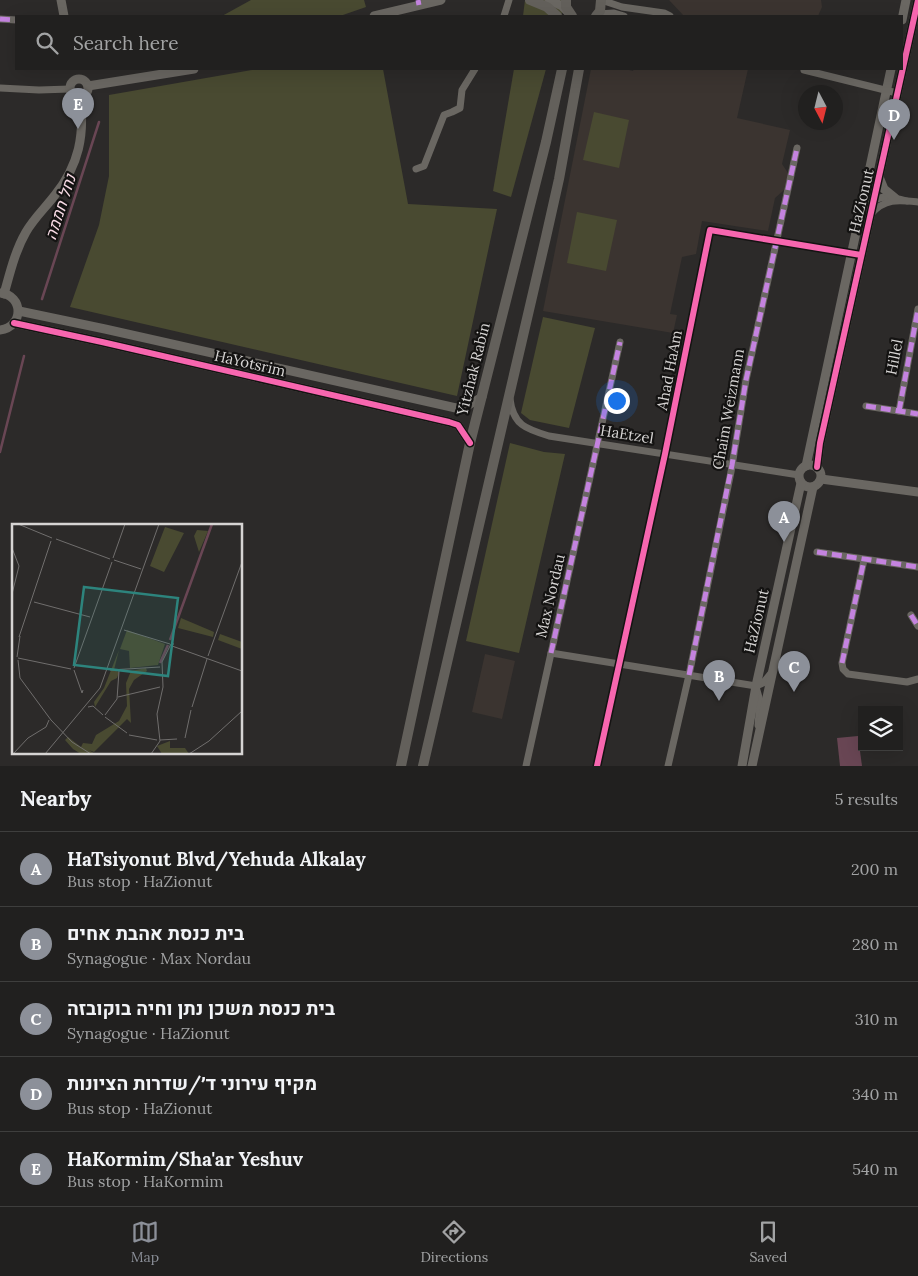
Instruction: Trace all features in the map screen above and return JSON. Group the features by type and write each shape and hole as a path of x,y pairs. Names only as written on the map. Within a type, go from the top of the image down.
{"main road":[{"path":"530,0 551,10 556,15"},
{"path":"566,0 570,14"},
{"path":"597,15 601,7 601,0"},
{"path":"556,70 556,98"},
{"name":"Yitzhak Rabin","path":"401,766 470,443 562,70"},
{"path":"422,766 559,179 579,70"}],"street":[{"path":"61,0 64,15"},
{"path":"380,15 419,3 441,0"},
{"path":"504,15 509,0"},
{"path":"549,0 558,4 570,14"},
{"path":"601,0 622,7 655,14"},
{"path":"903,15 906,0"},
{"name":"HaZionut","path":"903,66 918,0"},
{"path":"597,15 614,13 621,15"},
{"path":"0,19 15,20"},
{"path":"75,70 77,79"},
{"path":"88,86 188,70"},
{"path":"416,169 424,166 444,115 460,108 462,90 474,70"},
{"path":"804,70 897,93"},
{"name":"HaZionut","path":"806,466 891,70"},
{"name":"HaZionut","path":"817,467 820,443 902,70"},
{"path":"77,79 85,80 88,86 86,94 80,97 74,96 70,89 70,84 77,79"},
{"path":"0,88 70,89"},
{"path":"0,330 7,329 14,324 18,311 16,302 2,294 16,254 26,232 68,178 75,162 80,147 82,131 80,97"},
{"name":"Chaim Weizmann","path":"668,766 689,675 732,465 746,380 797,148"},
{"path":"879,177 884,189 894,198"},
{"path":"860,214 874,200 882,197 918,202"},
{"path":"871,214 883,203 907,201"},
{"name":"Ahad HaAm","path":"597,766 665,454 710,230 861,255"},
{"name":"Hillel","path":"898,411 918,310"},
{"name":"HaYotsrim","path":"18,311 460,409 482,397"},
{"name":"HaYotsrim","path":"14,324 102,342 449,422 458,425 470,443"},
{"name":"Max Nordau","path":"620,342 551,653 756,686"},
{"name":"HaEtzel","path":"510,389 510,403 513,413 522,426 532,431 549,436 732,465 800,479"},
{"path":"866,406 918,414"},
{"path":"806,466 817,467 821,473 821,479 813,487 806,487 800,479 801,469 806,466"},
{"name":"HaZionut","path":"742,766 756,686 800,479"},
{"path":"821,479 918,492"},
{"name":"HaZionut","path":"752,766 756,740 813,487"},
{"path":"816,552 918,567"},
{"path":"864,560 842,663 843,669 848,674 907,682 918,679"},
{"path":"911,615 918,626"},
{"path":"526,766 551,653"},
{"path":"756,740 760,701 756,686 763,683 772,671"}],"shaded area":[{"path":"669,0 821,0 822,7 818,15 683,15"},
{"path":"591,70 748,70 737,118 790,130 782,164 788,173 784,190 775,198 768,231 702,221 696,254 682,257 670,314 677,315 673,333 543,311"},
{"path":"485,654 515,661 502,719 472,712"},
{"path":"858,736 858,751 860,751 862,766 840,766 837,738"}],"green space":[{"path":"251,0 364,0 366,7 343,15 224,15"},
{"path":"525,0 566,0 561,15 523,15"},
{"path":"251,70 383,70 408,204 497,209 457,396 70,307 99,225 109,176 109,95"},
{"path":"514,70 546,70 511,197 493,191"},
{"path":"594,112 629,120 619,168 583,160"},
{"path":"577,212 617,220 606,271 567,263"},
{"path":"543,317 595,328 569,428 530,420 521,413"},
{"path":"510,443 544,452 565,454 519,653 466,641"}],"waterway":[{"name":"נחל חממה","path":"42,299 99,122"},
{"name":"נחל חממה","path":"0,452 24,356"}],"marked path":[{"path":"418,0 419,5"},
{"path":"0,19 15,20"},
{"path":"689,675 732,465 746,380 797,148"},
{"path":"899,411 918,309"},
{"path":"551,653 620,342"},
{"path":"866,406 918,414"},
{"path":"817,552 918,567"},
{"path":"842,663 864,560"},
{"path":"911,615 918,626"}],"cycle path":[{"path":"903,68 918,0"},
{"path":"817,467 820,443 903,70"},
{"path":"597,766 665,454 710,230 861,255"},
{"path":"14,323 449,422 458,425 470,443"}],"place":[{"name":"HaKormim/Sha'ar Yeshuv","path":"78,129"},
{"name":"מקיף עירוני ד׳/שדרות הציונות","path":"894,140"},
{"name":"HaTsiyonut Blvd/Yehuda Alkalay","path":"784,542"},
{"name":"בית כנסת משכן נתן וחיה בוקובזה","path":"794,692"},
{"name":"בית כנסת אהבת אחים","path":"719,701"}]}
